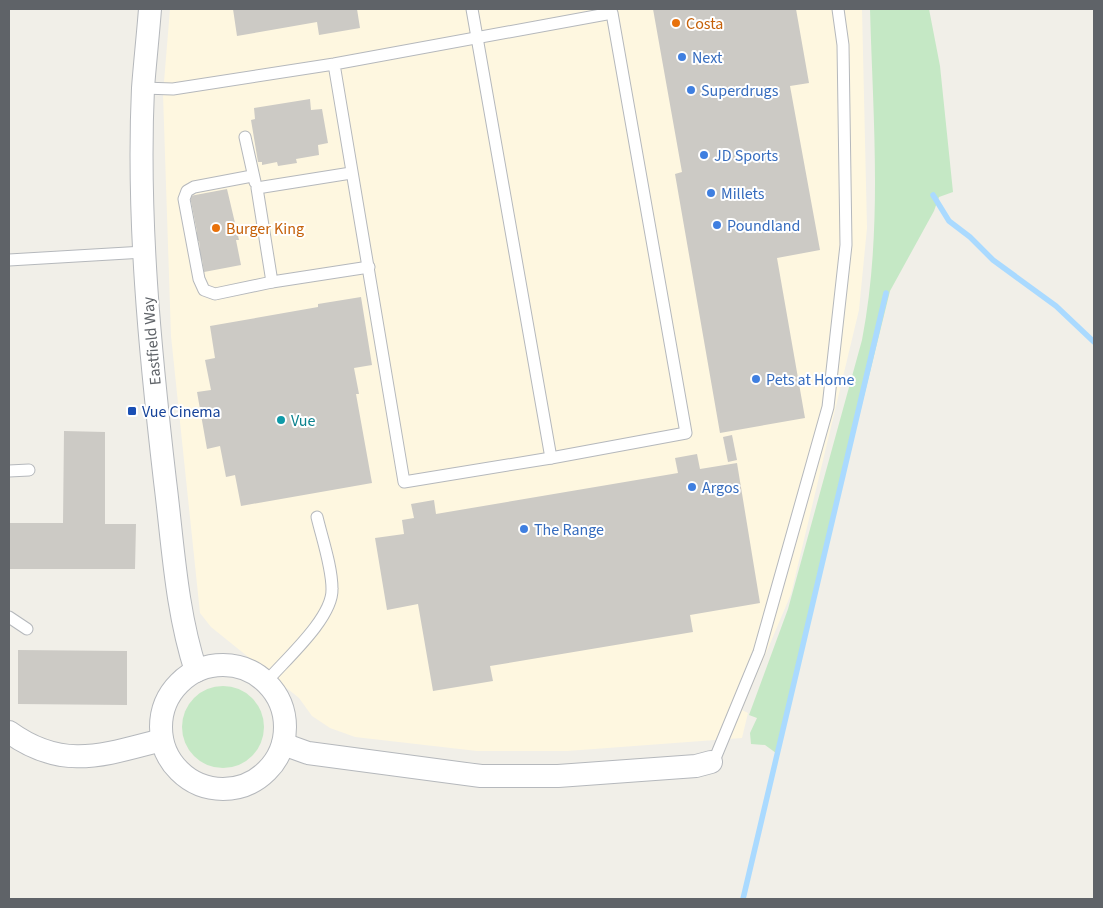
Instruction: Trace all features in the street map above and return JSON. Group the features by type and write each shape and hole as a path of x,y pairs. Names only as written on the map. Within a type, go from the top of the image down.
{"street":[{"name":"Eastfield Way","path":"150,9 143,88 144,252 152,359 178,592 182,620 196,671"},
{"path":"210,666 233,666 254,673 266,682 279,700 285,721 283,744 274,762 261,776 243,786 223,789 206,787 191,780 177,769 168,756 162,740 160,723 164,707 171,692 182,680 196,671 210,666"},
{"path":"9,732 30,745 53,754 73,758 121,750 162,740"},
{"path":"283,744 308,753 481,776 558,776 696,766 711,762"}],"lane":[{"path":"472,9 551,458"},
{"path":"711,762 716,756 759,652 828,408 846,246 843,45 838,9"},
{"path":"143,88 173,89 334,64 612,11 686,433 551,458 404,482 334,64"},
{"path":"245,137 252,176 257,188 272,282"},
{"path":"257,188 351,173"},
{"path":"252,176 194,187 187,191 184,199 199,279 204,290 215,294 272,282 368,268"},
{"path":"9,260 144,252"},
{"path":"9,471 29,470"},
{"path":"266,682 321,619 331,603 332,588 317,517"},
{"path":"9,617 27,629"}],"shaded area":[{"path":"170,9 862,9 867,228 859,310 791,594 742,710 748,713 742,738 567,751 477,751 355,737 330,728 312,716 299,698 211,627 200,613 171,336 163,94"}],"green space":[{"path":"870,9 929,9 940,66 953,192 939,197 934,211 890,291 776,753 765,745 751,744 750,733 757,718 749,715 788,609 862,340 868,299 873,258 875,216"},
{"path":"223,686 239,690 252,698 260,711 264,727 260,743 252,756 239,764 223,768 207,764 194,756 186,743 182,727 186,711 194,698 207,690"}],"building":[{"path":"233,9 357,9 360,28 319,35 317,22 237,36"},
{"path":"653,9 796,9 809,83 790,86 820,250 777,258 805,418 720,433 675,174 682,172"},
{"path":"310,99 311,110 322,109 328,143 318,145 319,155 296,159 297,163 278,166 277,162 262,165 262,162 258,162 251,120 255,119 254,108"},
{"name":"Burger King","path":"227,189 239,240 236,240 241,265 204,272 202,259 199,260 197,251 200,250 199,241 195,242 194,233 197,232 190,196"},
{"name":"Vue","path":"361,297 372,365 354,368 359,394 356,394 372,483 241,506 235,475 226,477 220,446 207,449 197,392 211,390 205,360 215,358 210,326 318,307 318,304"},
{"path":"64,431 105,432 105,524 136,524 135,569 9,569 9,523 63,523"},
{"path":"732,435 737,460 728,462 723,437"},
{"path":"697,454 700,469 737,463 760,603 690,615 693,632 490,666 493,681 433,691 418,604 387,610 375,538 404,534 402,520 414,518 411,504 434,500 436,514 678,473 675,458"},
{"path":"18,650 127,651 127,705 18,704"}],"waterway":[{"path":"933,195 949,221 970,237 993,260 1056,306 1094,342"},
{"path":"743,899 886,293"}],"place":[{"name":"Costa","path":"676,23"},
{"name":"Next","path":"682,57"},
{"name":"Superdrugs","path":"691,90"},
{"name":"JD Sports","path":"704,155"},
{"name":"Millets","path":"711,193"},
{"name":"Poundland","path":"717,225"},
{"name":"Burger King","path":"216,228"},
{"name":"Pets at Home","path":"756,379"},
{"name":"Vue Cinema","path":"132,411"},
{"name":"Vue","path":"281,420"},
{"name":"Argos","path":"692,487"},
{"name":"The Range","path":"524,529"}]}
